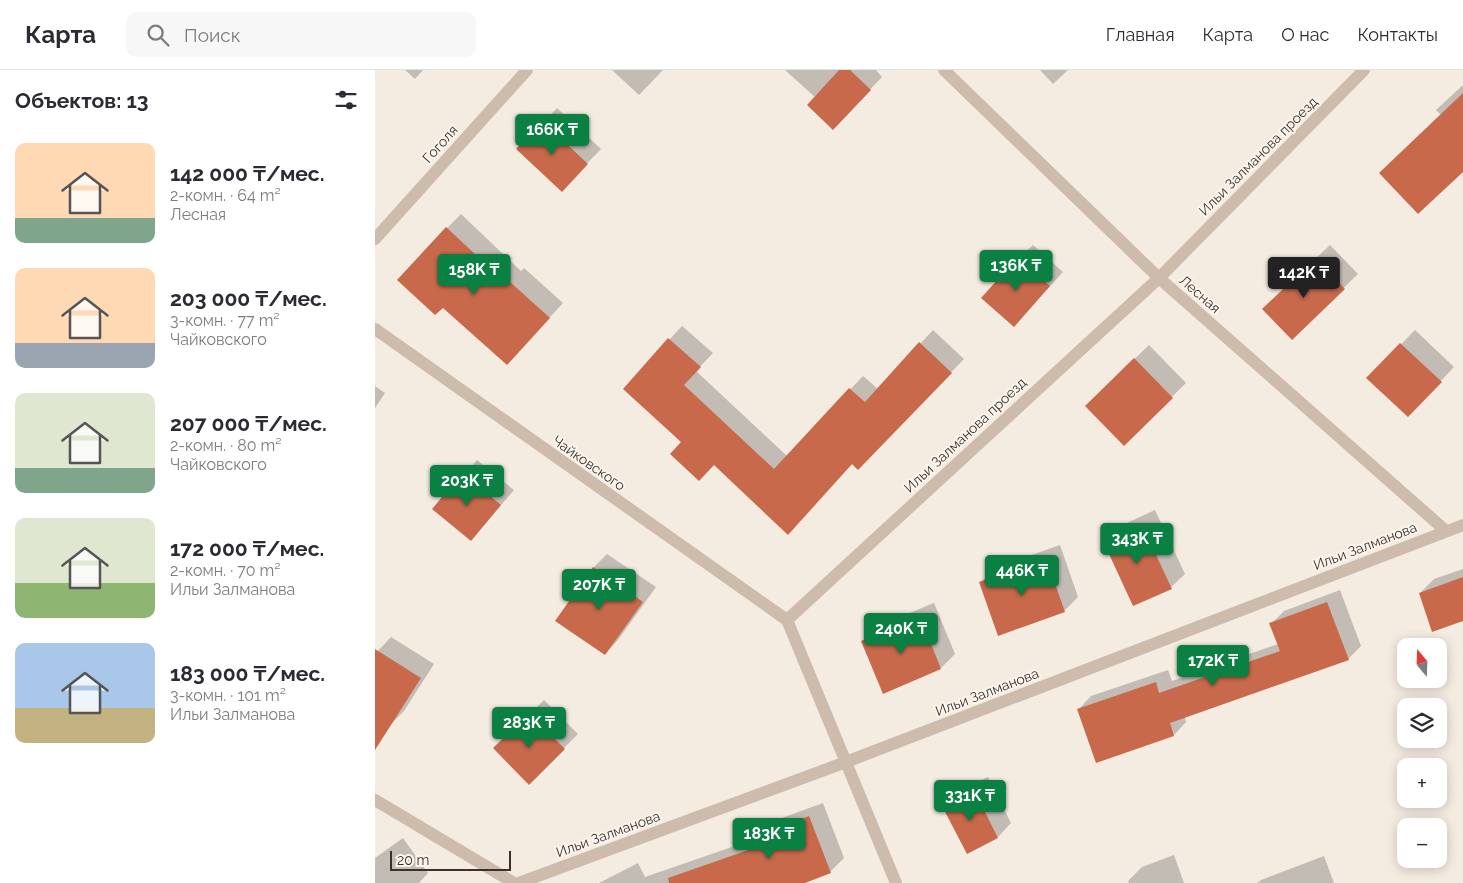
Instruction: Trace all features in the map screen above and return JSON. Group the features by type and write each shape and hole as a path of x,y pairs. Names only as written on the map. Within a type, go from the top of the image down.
{"street":[{"name":"Гоголя","path":"375,239 527,70"},
{"name":"Лесная","path":"944,70 1159,278 1446,531"},
{"name":"Ильи Залманова проезд","path":"787,620 1159,278 1364,70"},
{"name":"Чайковского","path":"375,329 787,620"},
{"name":"Ильи Залманова","path":"519,883 847,762 1463,524"},
{"path":"787,620 896,883"},
{"path":"375,800 514,883"}],"building":[{"path":"839,70 850,70 871,90 833,130 807,105"},
{"path":"1463,93 1463,172 1418,214 1379,173"},
{"path":"542,121 588,164 562,192 516,149"},
{"path":"446,227 507,284 509,281 550,318 507,365 443,308 435,315 397,280"},
{"path":"1018,257 1050,286 1014,327 981,298"},
{"path":"1316,258 1345,289 1292,340 1262,309"},
{"path":"668,338 701,367 684,385 774,469 849,388 865,402 919,342 952,373 858,470 852,464 788,535 714,465 699,481 670,454 681,442 623,389"},
{"path":"1400,343 1442,382 1408,417 1366,378"},
{"path":"1134,358 1173,398 1124,446 1085,406"},
{"path":"462,473 501,505 471,541 432,509"},
{"path":"1141,523 1172,589 1133,606 1103,541"},
{"path":"1046,558 1065,612 998,636 979,582"},
{"path":"593,567 643,602 605,655 555,621"},
{"path":"1463,577 1463,621 1432,632 1419,593"},
{"path":"1327,602 1349,660 1170,723 1174,736 1096,763 1077,709 1156,682 1159,693 1280,651 1269,623"},
{"path":"920,616 941,669 883,694 861,641"},
{"path":"375,649 421,678 375,750"},
{"path":"529,713 565,749 529,785 493,748"},
{"path":"974,790 998,838 967,854 942,806"},
{"path":"809,816 831,873 805,883 669,883 668,878 760,846 756,836"}]}
